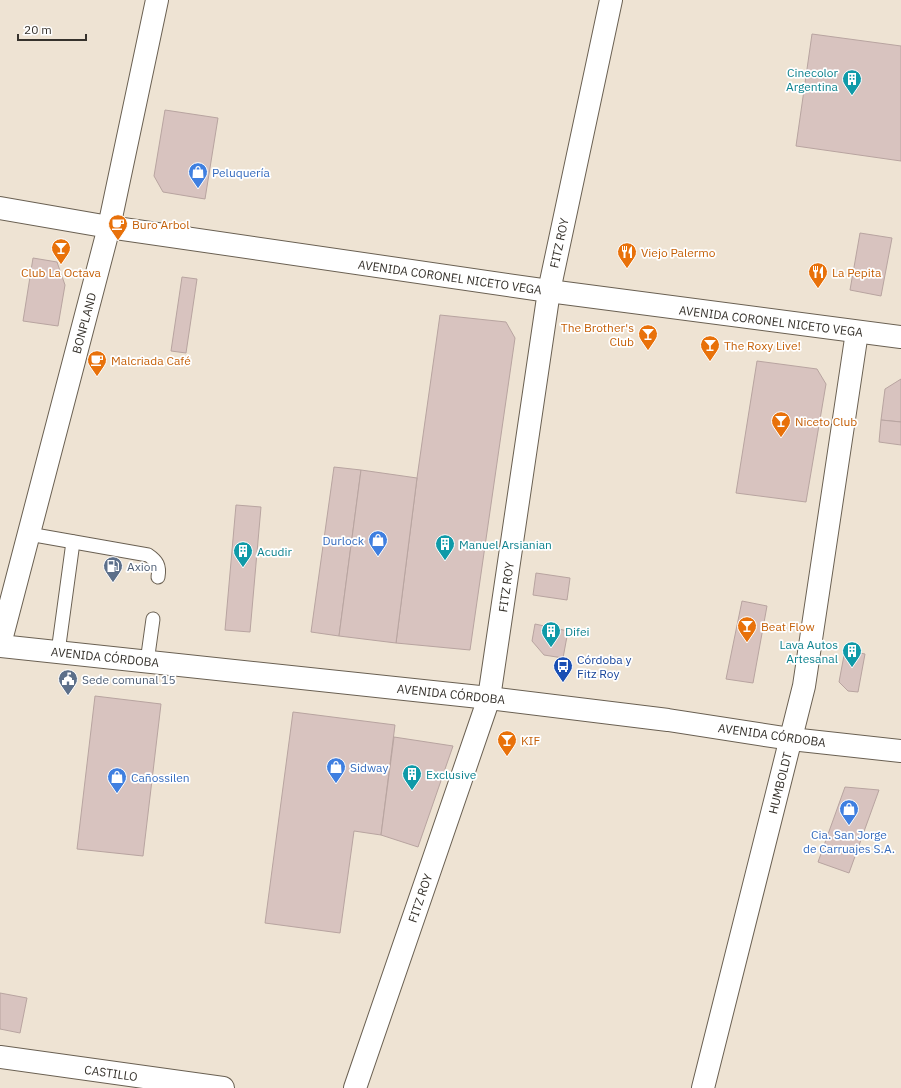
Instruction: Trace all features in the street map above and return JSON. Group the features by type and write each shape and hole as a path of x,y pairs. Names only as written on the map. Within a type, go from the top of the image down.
{"street":[{"name":"BONPLAND","path":"0,645 109,227 158,0"},
{"name":"FITZ ROY","path":"355,1088 489,698 549,291 611,0"},
{"name":"AVENIDA CORONEL NICETO VEGA","path":"0,208 109,227 549,291 901,337"},
{"name":"HUMBOLDT","path":"704,1088 804,686 857,332"},
{"name":"AVENIDA CÓRDOBA","path":"0,645 489,698 668,720 791,739 901,751"},
{"name":"CASTILLO","path":"0,1057 120,1081 223,1088"}],"lane":[{"path":"29,534 148,555 156,560 160,570 158,578"},
{"path":"58,652 73,542"},
{"path":"147,662 153,619"}],"building":[{"name":"Cinecolor Argentina","path":"812,34 901,46 901,161 796,146"},
{"path":"165,110 218,118 205,199 163,192 154,176"},
{"path":"860,233 892,238 881,296 850,290"},
{"path":"33,258 57,262 65,285 58,326 23,321"},
{"path":"182,277 197,279 186,353 171,351"},
{"name":"Manuel Arsianian","path":"440,315 506,322 515,338 470,650 396,643"},
{"name":"Niceto Club","path":"757,361 817,369 826,384 806,502 736,493"},
{"path":"901,379 901,422 881,420 885,389"},
{"path":"881,420 901,422 901,445 879,442"},
{"path":"334,467 361,470 339,636 311,632"},
{"name":"Durlock","path":"361,470 417,478 396,643 339,636"},
{"name":"Acudir","path":"236,505 261,507 250,632 225,630"},
{"path":"536,573 570,578 567,600 533,595"},
{"name":"Beat Flow","path":"742,601 767,606 753,683 726,679"},
{"name":"Difei","path":"535,624 568,631 563,658 544,655 532,641"},
{"name":"Lava Autos Artesanal","path":"845,650 865,654 858,692 848,691 839,682"},
{"name":"Cañossilen","path":"95,696 161,704 143,856 77,849"},
{"name":"Sidway","path":"293,712 395,725 381,835 354,831 340,933 265,923"},
{"name":"Exclusive","path":"394,737 453,746 418,847 381,835"},
{"name":"Cia. San Jorge de Carruajes S.A.","path":"845,787 879,790 849,873 818,862"},
{"path":"0,993 27,998 20,1033 0,1029"}],"place":[{"name":"Cinecolor Argentina","path":"852,96"},
{"name":"Peluquería","path":"198,189"},
{"name":"Buro Arbol","path":"118,241"},
{"name":"Club La Octava","path":"61,265"},
{"name":"Viejo Palermo","path":"627,269"},
{"name":"La Pepita","path":"818,289"},
{"name":"The Brother's Club","path":"648,351"},
{"name":"The Roxy Live!","path":"710,362"},
{"name":"Malcriada Café","path":"97,377"},
{"name":"Niceto Club","path":"781,438"},
{"name":"Durlock","path":"378,557"},
{"name":"Manuel Arsianian","path":"445,561"},
{"name":"Acudir","path":"243,568"},
{"name":"Axion","path":"113,583"},
{"name":"Beat Flow","path":"747,643"},
{"name":"Difei","path":"551,648"},
{"name":"Lava Autos Artesanal","path":"852,668"},
{"name":"Córdoba y Fitz Roy","path":"563,683"},
{"name":"Sede comunal 15","path":"68,696"},
{"name":"KIF","path":"507,757"},
{"name":"Sidway","path":"336,784"},
{"name":"Exclusive","path":"412,791"},
{"name":"Cañossilen","path":"117,794"},
{"name":"Cia. San Jorge de Carruajes S.A.","path":"849,826"}]}
